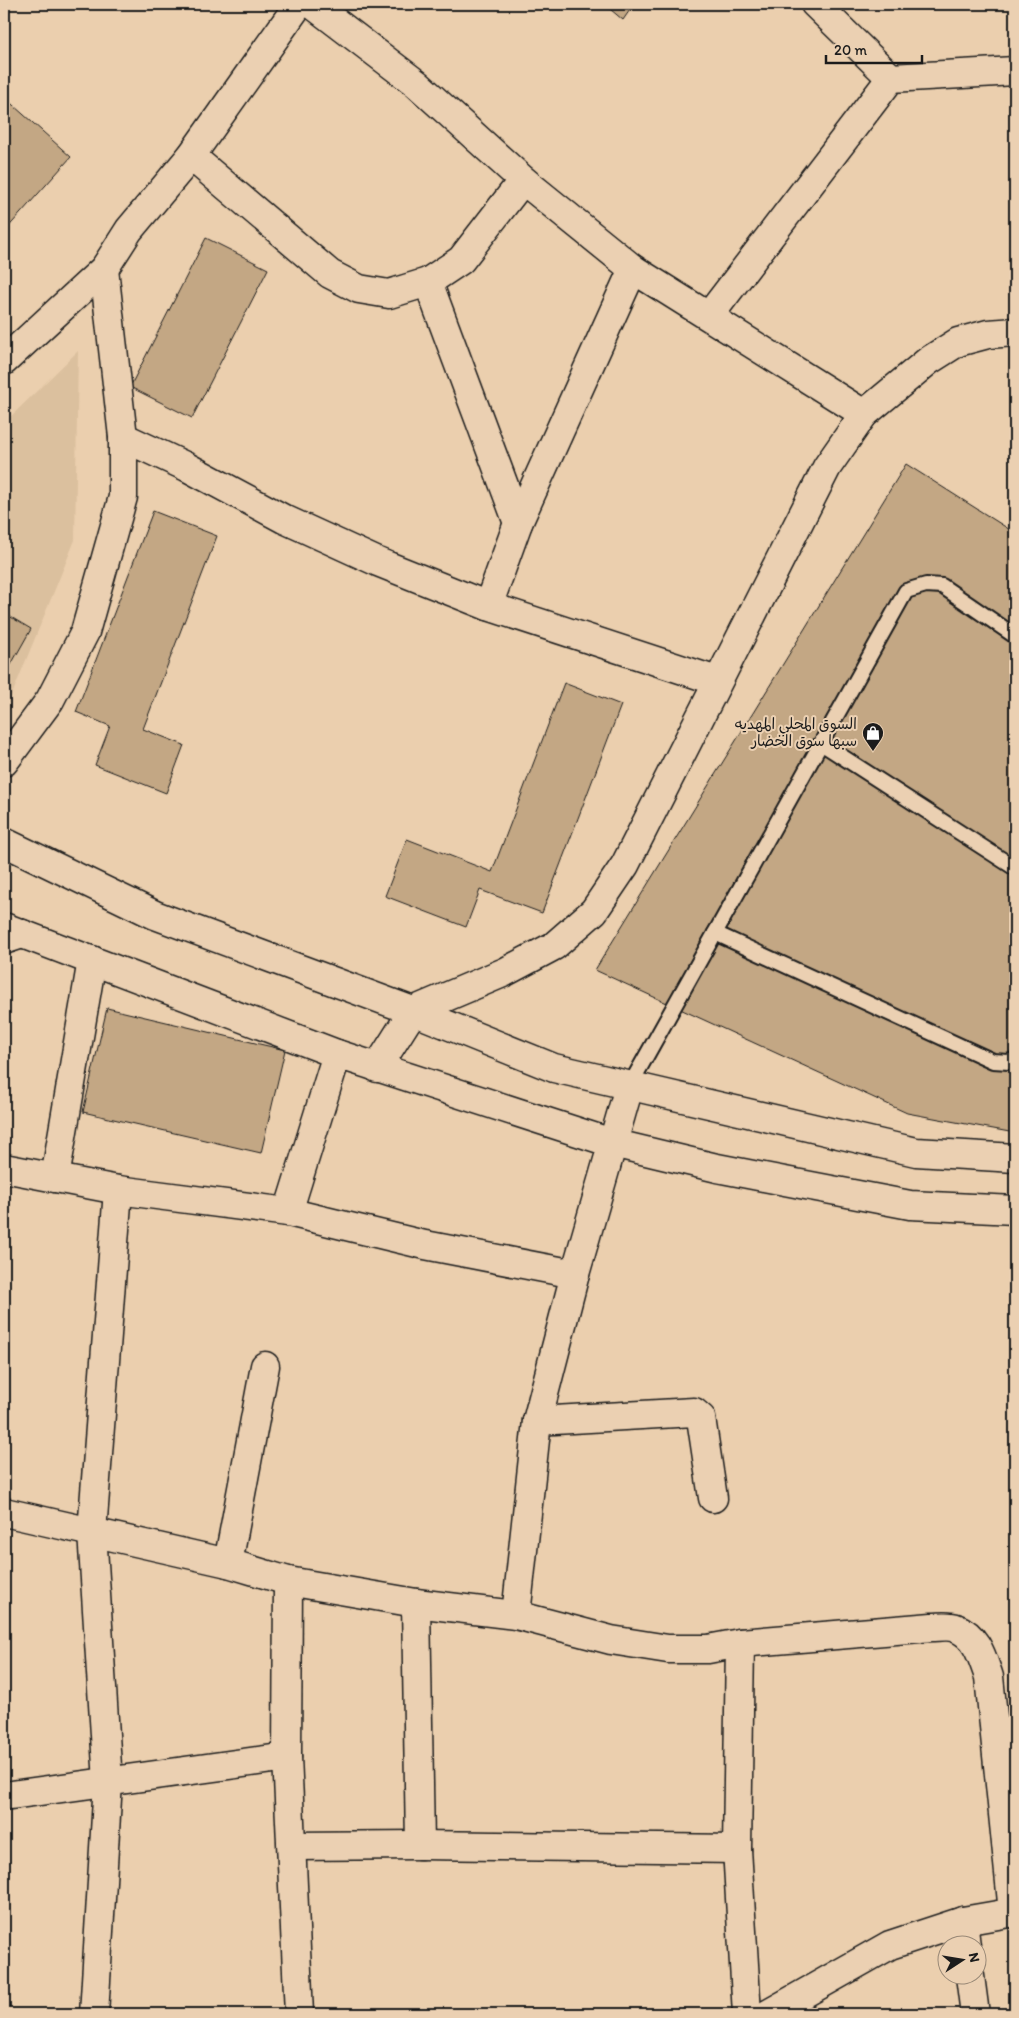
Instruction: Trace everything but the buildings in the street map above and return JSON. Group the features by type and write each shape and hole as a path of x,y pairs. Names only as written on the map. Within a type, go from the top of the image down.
{"street":[{"path":"815,4 891,78 1015,71"},
{"path":"4,361 104,269 129,230 191,156 295,6 417,84 523,180 633,269 864,414"},
{"path":"709,316 891,78"},
{"path":"191,156 330,274 359,289 389,294 428,282 461,260 523,180"},
{"path":"4,762 50,700 85,632 123,497 123,437 104,269"},
{"path":"488,606 518,523 633,269"},
{"path":"428,282 518,523"},
{"path":"378,1068 413,1011 506,972 554,946 594,911 625,865 827,467 864,414 928,361 958,342 988,334 1015,332"},
{"path":"123,437 187,467 284,519 378,562 488,606 717,681"},
{"path":"4,842 155,915 413,1011 554,1068 629,1087 916,1152 1015,1158"},
{"path":"10,934 92,960 337,1054 612,1143 717,1168 910,1205 1015,1210"},
{"path":"55,1178 92,960"},
{"path":"288,1212 337,1054"},
{"path":"516,1615 537,1421 575,1274 629,1087"},
{"path":"4,1168 118,1190 288,1212 425,1244 575,1274"},
{"path":"94,2014 108,1782 92,1532 118,1190"},
{"path":"228,1563 264,1366"},
{"path":"537,1421 694,1412 702,1418 713,1498"},
{"path":"4,1512 228,1563 288,1581 416,1603 516,1615 611,1640 668,1649 708,1649 740,1643 932,1627 955,1627 972,1638 981,1653 989,1677 1014,1912 964,1933 890,1945 768,2014"},
{"path":"288,1581 287,1757 299,2014"},
{"path":"416,1603 420,1845"},
{"path":"740,1643 737,1849 747,2014"},
{"path":"4,1796 287,1757"},
{"path":"292,1846 420,1845 737,1849"},
{"path":"971,1986 975,2014"}],"lane":[{"path":"629,1087 906,591 926,585 942,586 1015,636"},
{"path":"821,742 1015,868"},
{"path":"714,933 993,1062 1009,1062 1015,1059"}],"shaded area":[{"path":"78,351 75,540 4,714 4,423"}],"place":[{"name":"السوق المحلي المهديه سبها سوق الخضار","path":"873,752"}]}
